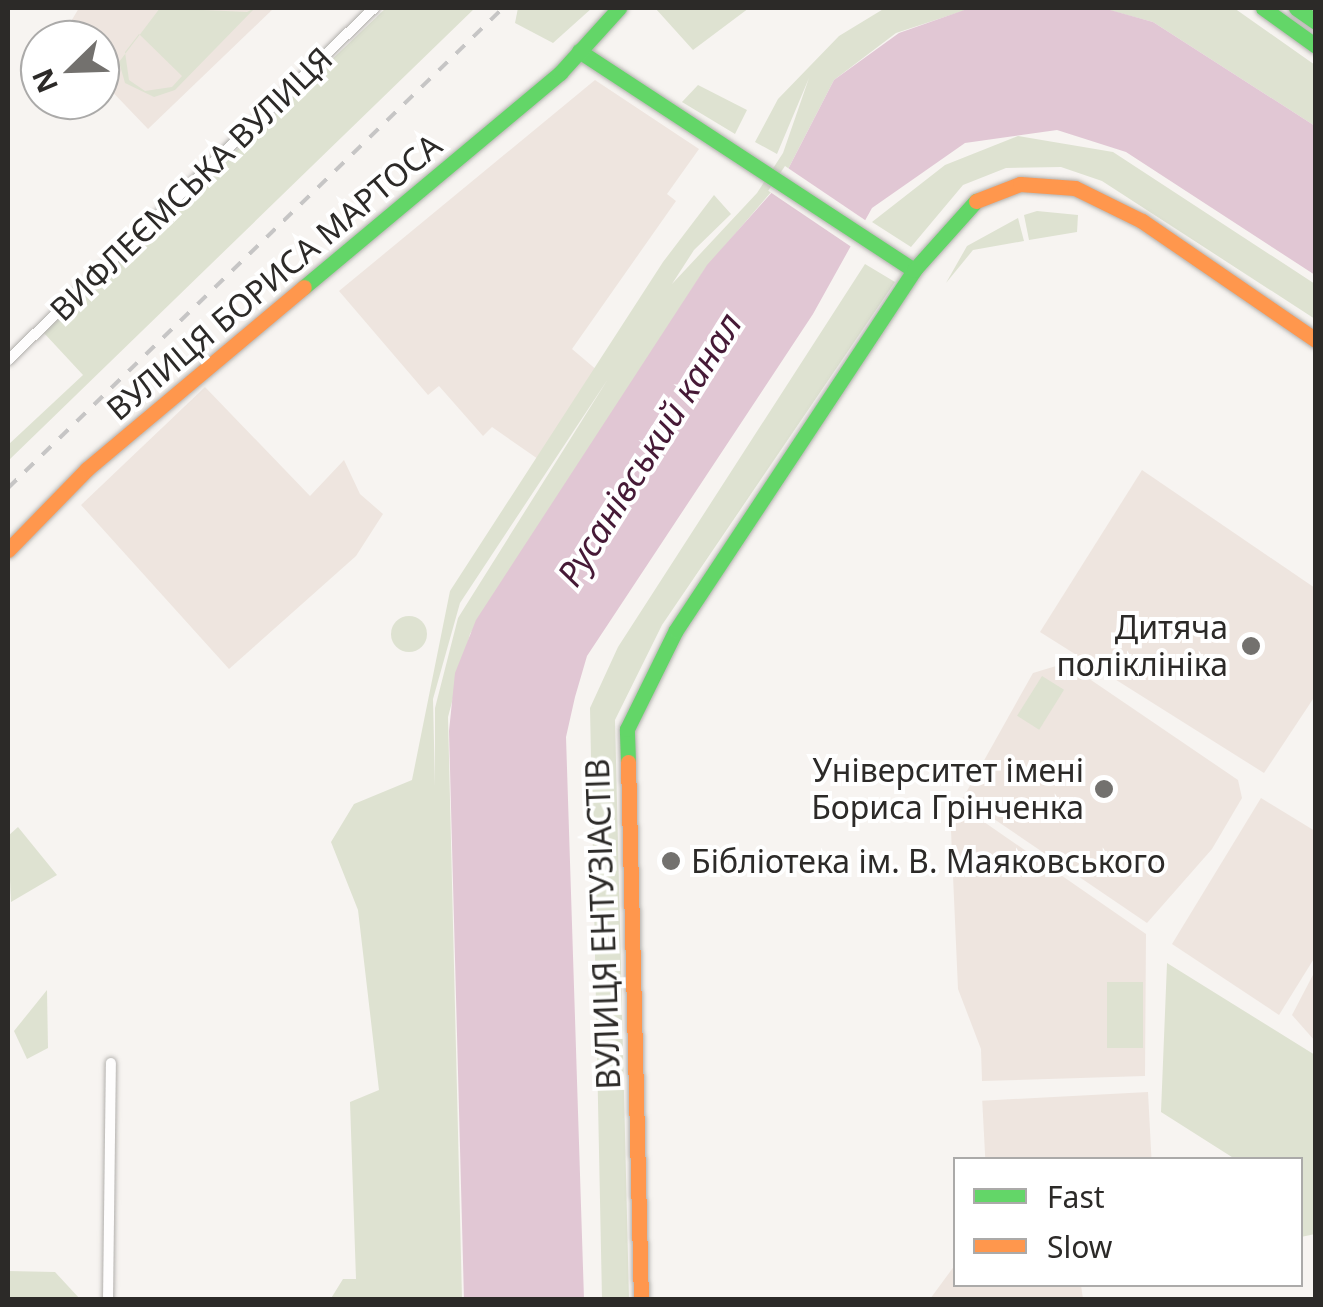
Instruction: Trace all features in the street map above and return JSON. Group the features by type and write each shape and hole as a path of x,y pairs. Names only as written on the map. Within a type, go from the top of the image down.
{"main road":[{"name":"ВУЛИЦЯ БОРИСА МАРТОСА","path":"8,550 87,469 579,50 618,8"},
{"path":"1264,8 1316,46"},
{"path":"1296,8 1316,22"},
{"path":"579,50 914,270"},
{"name":"ВУЛИЦЯ ЕНТУЗІАСТІВ","path":"641,1300 627,728 676,630 914,270 974,202 1020,184 1075,188 1142,221 1316,340"}],"street":[{"name":"ВИФЛЕЄМСЬКА ВУЛИЦЯ","path":"8,360 374,8"},
{"path":"108,1300 111,1063"}],"shaded area":[{"path":"79,8 274,8 148,129 120,100 120,20 72,20"},
{"path":"595,80 699,149 667,194 676,201 572,349 598,371 538,459 492,427 483,436 439,386 428,395 339,291"},
{"path":"205,387 310,496 344,460 360,494 383,514 356,556 229,669 81,505"},
{"path":"1142,470 1315,588 1315,696 1264,773 1040,632"},
{"name":"Університет імені Бориса Грінченка","path":"1066,663 1238,780 1242,798 1212,849 1147,923 963,798 1033,673"},
{"path":"1261,798 1315,831 1315,957 1279,1015 1172,944"},
{"path":"961,806 1146,934 1145,1076 982,1081 981,1049 958,989 951,831"},
{"path":"1315,971 1315,1041 1292,1015"},
{"path":"1148,1092 1151,1157 985,1157 982,1101"},
{"path":"953,1268 953,1287 1081,1287 1083,1299 930,1299"}],"green space":[{"path":"160,8 247,12 255,8 175,90 154,97 125,83 120,61 125,54 129,80 145,91 172,87 182,76 140,35"},
{"path":"386,8 475,8 8,461 8,445 83,375 44,333"},
{"path":"518,8 592,8 553,43 515,23"},
{"path":"642,8 749,8 693,50 656,9"},
{"path":"885,8 972,8 896,33 834,80 784,177 705,269 470,634 448,717 462,1299 330,1300 343,1279 356,1279 350,1102 379,1090 358,910 331,842 354,804 412,780 450,591 663,262 714,195 731,214 694,250 672,284 757,193 783,153 809,78 777,154 755,142 778,99 839,36","holes":["608,379 458,618 435,708 435,786 433,699 460,603"]},
{"path":"1101,8 1234,8 1315,65 1315,126 1153,22"},
{"path":"698,85 747,110 735,134 682,102"},
{"path":"1018,136 1113,152 1315,284 1315,319 1102,181 1061,167 1006,168 963,185 911,247 872,222 945,165"},
{"path":"1037,211 1078,215 1077,232 1029,240 1024,215"},
{"path":"1018,218 1024,241 973,250 946,283 967,246"},
{"path":"865,264 895,282 662,625 615,720 629,1299 602,1299 590,708 618,647"},
{"path":"409,616 422,621 427,634 422,647 409,652 396,647 391,634 396,621"},
{"path":"1042,676 1064,690 1039,730 1017,716"},
{"path":"18,827 57,875 11,902 8,836"},
{"path":"1167,963 1315,1055 1315,1234 1303,1237 1303,1157 1232,1157 1161,1112"},
{"path":"1107,982 1143,982 1143,1048 1107,1048"},
{"path":"47,990 48,1048 27,1059 14,1031"},
{"path":"8,1271 55,1272 80,1299 8,1299"}],"water":[{"name":"Русанівський канал","path":"970,8 1103,8 1153,22 1315,126 1315,275 1126,152 1057,130 965,143 872,208 813,314 587,656 575,697 566,737 584,1299 464,1300 449,731 455,673 476,620 707,265 782,181 834,80 899,33"}],"pier":[{"path":"785,166 868,222 851,247 768,191"}],"railway":[{"path":"8,488 503,8"}],"traffic: fast":[{"path":"304,287 560,73 619,8"},
{"path":"1263,8 1316,46"},
{"path":"1296,8 1316,22"},
{"path":"579,51 914,270"},
{"path":"628,762 627,729 676,630 914,270 976,201"}],"traffic: slow":[{"path":"976,201 1020,184 1075,188 1142,221 1316,340"},
{"path":"8,550 87,469 304,287"},
{"path":"628,762 641,1300"}],"place":[{"name":"Дитяча поліклініка","path":"1251,646"},
{"name":"Університет імені Бориса Грінченка","path":"1104,789"},
{"name":"Бібліотека ім. В. Маяковського","path":"671,861"}]}
